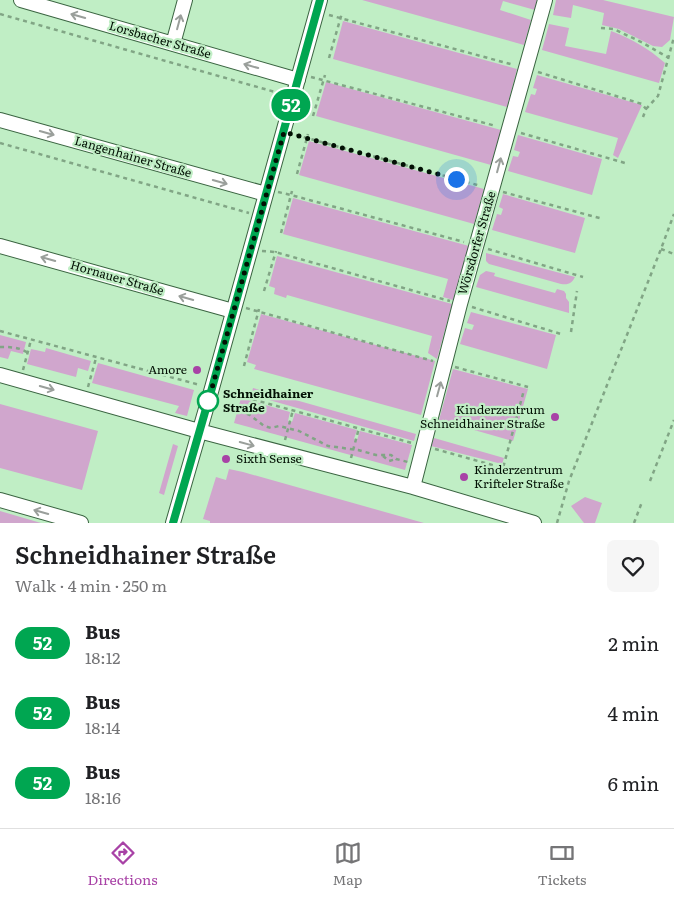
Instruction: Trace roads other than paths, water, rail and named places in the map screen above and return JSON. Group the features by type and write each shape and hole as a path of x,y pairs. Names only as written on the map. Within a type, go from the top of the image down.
{"street":[{"name":"Lorsbacher Straße","path":"21,0 50,4 173,44 299,77"},
{"path":"173,44 185,0"},
{"name":"Wörsdorfer Straße","path":"413,487 460,304 545,0"},
{"path":"173,523 319,6"},
{"name":"Langenhainer Straße","path":"0,120 267,192"},
{"name":"Hornauer Straße","path":"0,246 234,308"},
{"path":"0,375 200,431 413,487 534,523"},
{"path":"0,500 81,523"}],"place":[{"name":"Amore","path":"197,370"},
{"name":"Schneidhainer Straße","path":"208,401"},
{"name":"Kinderzentrum Schneidhainer Straße","path":"555,417"},
{"name":"Sixth Sense","path":"226,459"},
{"name":"Kinderzentrum Krifteler Straße","path":"464,477"}]}
